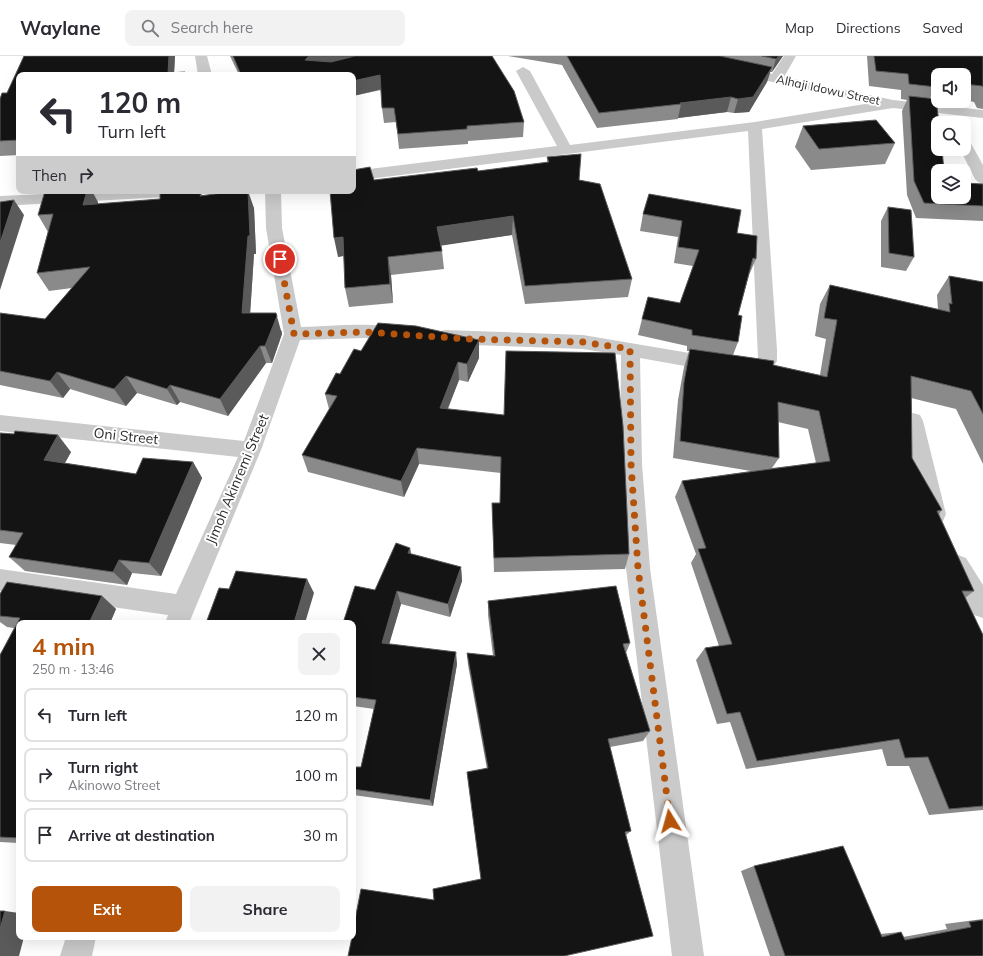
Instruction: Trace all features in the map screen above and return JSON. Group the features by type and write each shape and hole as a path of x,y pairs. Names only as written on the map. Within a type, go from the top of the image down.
{"street":[{"path":"201,56 204,72"},
{"path":"776,79 790,56"},
{"name":"Alhaji Idowu Street","path":"730,69 893,104 983,114"},
{"path":"524,71 565,148"},
{"path":"356,176 565,148 755,126 893,104"},
{"path":"946,110 949,116"},
{"path":"273,194 274,228 294,334 365,332 421,336 582,342 714,364 755,368 767,361 768,350 755,126"},
{"path":"971,156 983,179"},
{"path":"0,201 62,200 143,194"},
{"name":"Jimoh Akinremi Street","path":"180,614 251,450 294,334"},
{"path":"630,349 631,464 638,568 688,956"},
{"path":"913,421 944,539 983,607"},
{"name":"Oni Street","path":"0,423 251,450"},
{"path":"0,580 180,614"},
{"path":"76,956 80,940"}],"building":[{"path":"24,56 169,56 168,72 17,72"},
{"path":"233,56 309,56 305,60 331,62 355,56 492,56 514,91 524,122 467,126 467,129 398,134 394,108 382,108 380,75 356,80 356,72 240,72"},
{"path":"567,56 720,56 772,67 753,97 738,99 731,97 599,113"},
{"path":"762,56 779,56 776,59"},
{"path":"874,56 983,56 983,87 971,85 971,68 931,68 931,86 909,84 908,74 876,71"},
{"path":"16,73 16,140 0,141 0,99 2,93 7,93"},
{"path":"909,96 931,98 931,108 937,108 938,116 931,116 931,156 943,156 943,164 931,164 931,203 924,203 914,181"},
{"path":"876,120 895,143 819,149 803,126"},
{"path":"581,154 579,180 600,184 632,279 525,286 513,216 437,227 442,251 388,257 390,284 345,288 343,237 334,238 330,194 356,194 356,169 370,167 374,180 477,168 478,171 549,162 547,157"},
{"path":"971,183 983,184 983,206 944,204 971,204"},
{"path":"44,194 86,194 83,205 160,199 160,194 200,194 200,196 215,194 248,194 250,236 248,236 242,313 276,313 277,316 265,346 260,346 220,399 170,385 167,389 126,376 114,389 57,372 50,381 0,371 0,313 45,319 90,267 37,273 53,214 38,215"},
{"path":"649,194 741,210 737,233 757,236 756,259 753,258 738,315 742,316 738,342 692,335 692,330 642,319 648,297 680,303 699,250 678,247 682,221 643,214"},
{"path":"14,200 0,243 0,202"},
{"path":"888,207 911,210 914,257 889,253"},
{"path":"949,276 983,282 983,414 971,391 911,376 912,458 942,510 937,511 974,591 962,591 983,635 983,806 949,809 928,757 905,758 899,739 757,761 740,712 727,714 705,648 732,644 698,549 706,548 682,481 830,461 819,411 778,402 779,458 680,441 684,382 690,349 774,361 773,365 827,377 837,320 824,318 830,285 950,312 949,303 952,304"},
{"path":"378,323 416,326 479,340 467,364 458,362 440,408 504,415 506,351 615,353 623,426 629,554 494,558 492,503 500,503 501,457 417,448 401,481 302,455 337,396 325,394 336,373 340,374 354,349 361,351"},
{"path":"15,431 58,435 44,460 136,474 143,458 193,462 149,563 119,560 113,572 9,557 23,533 0,530 0,433 14,434"},
{"path":"396,543 410,548 408,553 461,567 448,604 397,591 382,643 456,652 430,800 356,789 356,767 361,767 376,700 356,697 356,620 344,620 355,586 375,590"},
{"path":"236,571 307,579 295,620 207,620 219,588 229,589"},
{"path":"7,582 102,596 90,620 19,620 20,618 0,616 0,594"},
{"path":"616,586 630,643 623,644 650,731 608,739 631,831 625,832 653,936 564,956 348,956 351,940 356,940 356,915 361,889 434,900 433,889 481,879 467,772 488,768 467,653 495,656 488,601"},
{"path":"16,625 16,838 0,837 0,655"},
{"path":"843,846 882,937 901,932 905,940 971,927 969,922 983,920 983,956 785,956 754,866"},
{"path":"0,911 5,911 0,929"}],"route":[{"path":"280,259 294,334 365,332 469,339 582,342 630,349 631,464 638,568 670,821"}]}
